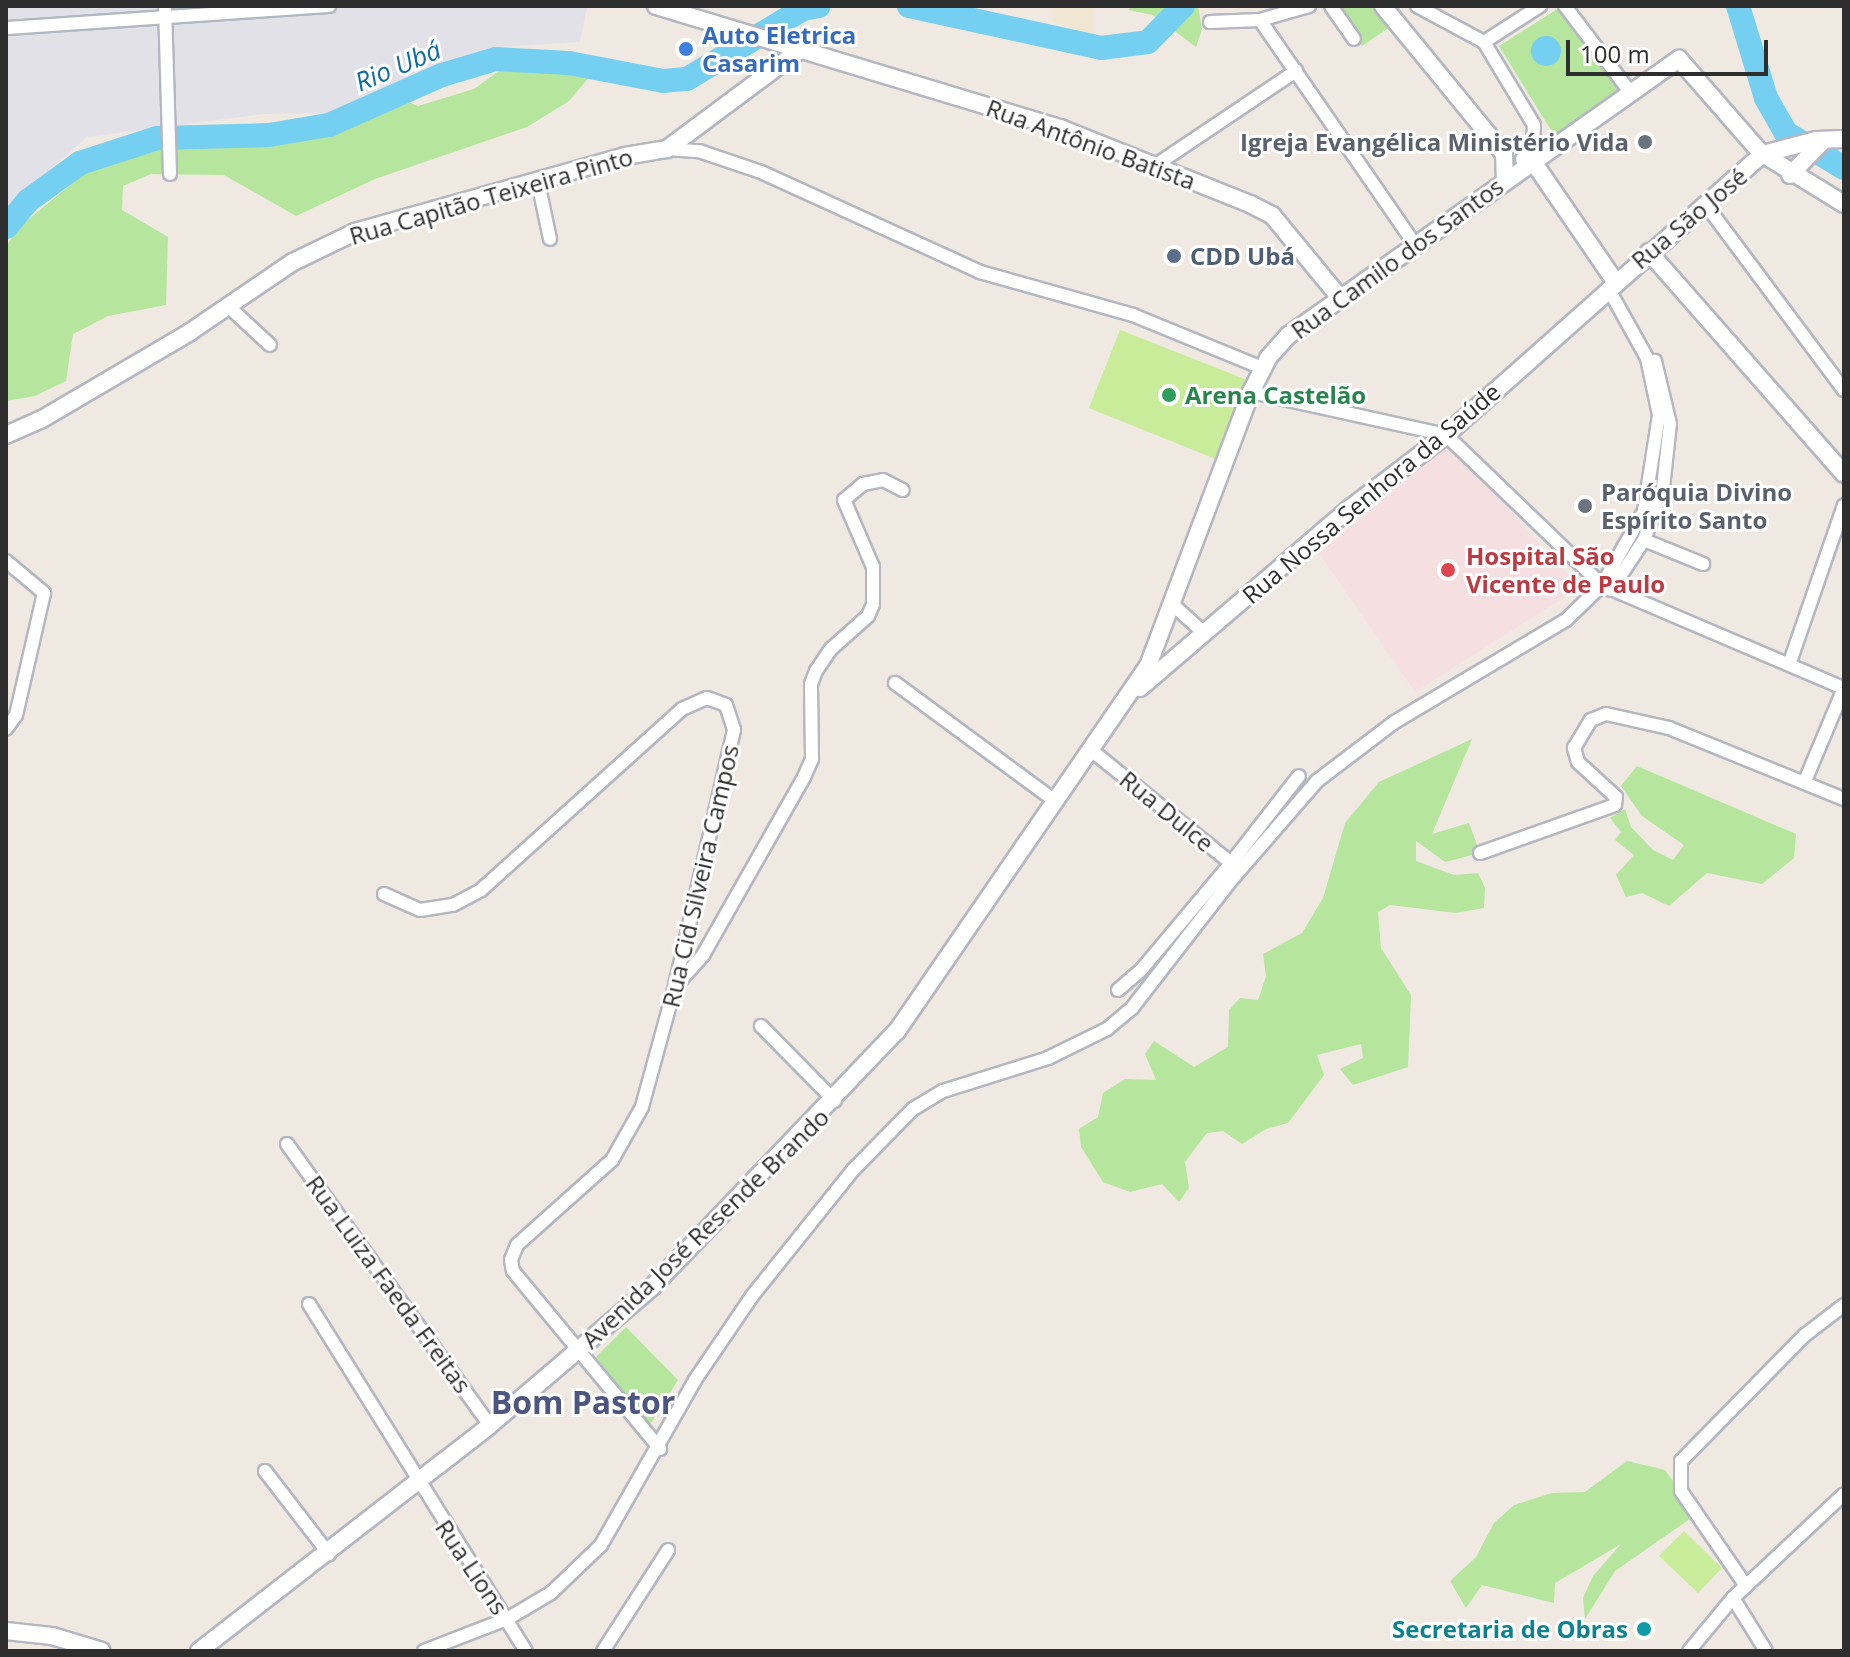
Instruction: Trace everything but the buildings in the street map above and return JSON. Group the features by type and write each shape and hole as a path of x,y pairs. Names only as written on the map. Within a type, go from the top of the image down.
{"main road":[{"name":"Rua Antônio Batista","path":"656,6 675,8 746,29 1060,128 1156,165 1272,215 1341,299"},
{"path":"1383,6 1504,154 1505,179"},
{"name":"Rua Capitão Teixeira Pinto","path":"6,435 54,412 228,306 293,262 355,232 667,149 804,47"},
{"name":"Rua Camilo dos Santos","path":"1090,751 1148,666 1251,392 1262,368 1289,335 1505,179 1679,59 1763,154"},
{"path":"1763,154 1821,140 1844,139"},
{"path":"1790,175 1821,140"},
{"path":"1504,154 1532,160 1611,284"},
{"path":"1763,154 1790,175 1842,205"},
{"name":"Rua São José","path":"1611,284 1763,154"},
{"path":"1649,252 1844,474"},
{"name":"Rua Nossa Senhora da Saúde","path":"1124,702 1349,509 1446,435 1611,284"},
{"name":"Avenida José Resende Brando","path":"199,1651 417,1484 652,1287 835,1101 897,1031 1090,751"},
{"path":"6,1631 52,1636 102,1651"}],"street":[{"path":"6,28 166,12 329,6"},
{"path":"1210,22 1260,20 1309,6"},
{"path":"1331,6 1354,39"},
{"path":"1417,6 1484,42 1534,125 1532,160"},
{"path":"1484,42 1540,6"},
{"path":"1565,6 1630,92"},
{"path":"166,12 170,174"},
{"path":"1260,20 1415,245"},
{"path":"1156,165 1296,71"},
{"path":"667,149 699,151 761,172 980,272 1133,315 1262,368"},
{"path":"538,182 550,239"},
{"path":"1706,205 1844,390"},
{"path":"1607,588 1644,511 1659,415 1647,358 1611,284"},
{"path":"228,306 270,345"},
{"path":"1118,990 1142,969 1317,781 1358,749 1540,638 1607,588 1644,540 1663,488 1670,424 1650,349 1622,312"},
{"path":"1251,392 1446,435 1607,588 1790,662 1844,688 1805,781"},
{"path":"675,986 703,955 804,777 812,759 811,684 816,671 831,649 868,616 873,604 873,567 853,531 844,500 863,484 883,480 903,490"},
{"path":"1790,662 1844,505"},
{"path":"1644,540 1703,564"},
{"path":"6,561 44,593 16,715 6,729"},
{"path":"1171,603 1204,633"},
{"path":"895,683 1055,801"},
{"name":"Rua Cid Silveira Campos","path":"384,894 420,910 453,905 481,890 682,709 707,698 726,705 734,730 675,986 642,1107 625,1140 597,1176 517,1245 513,1271 578,1352"},
{"path":"1480,853 1615,805 1616,797 1578,762 1574,748 1591,720 1606,714 1669,728 1844,799"},
{"name":"Rua Dulce","path":"1090,751 1236,866 1299,776"},
{"path":"424,1651 507,1619 551,1593 601,1545 660,1449 695,1380 752,1296 853,1170 913,1109 943,1091 1048,1058 1107,1029 1132,1008 1173,959 1236,866"},
{"path":"761,1026 835,1101"},
{"name":"Rua Luiza Faeda Freitas","path":"287,1144 490,1425"},
{"name":"Rua Lions","path":"309,1304 417,1484 526,1651"},
{"path":"1746,1586 1681,1491 1681,1461 1805,1335 1844,1305"},
{"path":"578,1352 660,1449"},
{"path":"265,1471 329,1554"},
{"path":"1689,1651 1733,1598 1842,1500"},
{"path":"603,1651 668,1550"},
{"path":"1733,1598 1766,1651"}],"shaded area":[{"path":"6,6 587,6 580,42 502,47 333,113 263,114 87,137 6,208"},
{"path":"1052,6 1093,6 1094,36 1053,22"},
{"name":"Hospital São Vicente de Paulo","path":"1449,444 1580,587 1415,692 1319,553"}],"green space":[{"path":"1133,6 1198,6 1202,29 1196,47 1153,15 1128,10"},
{"path":"1335,6 1371,6 1390,27 1362,46"},
{"path":"1562,6 1624,90 1557,140 1499,46"},
{"path":"596,69 569,101 527,127 375,179 296,216 224,175 151,174 123,186 122,210 168,237 166,305 108,316 73,334 66,381 35,396 6,401 6,247 18,228 92,167 154,149 332,135 397,97 418,106 474,89 499,71"},
{"name":"Arena Castelão","path":"1120,330 1250,381 1218,460 1089,408"},
{"path":"1472,739 1432,834 1469,823 1480,853 1445,862 1416,841 1416,861 1454,875 1478,873 1485,888 1484,908 1456,913 1390,905 1378,912 1381,948 1411,995 1408,1067 1353,1085 1340,1069 1363,1058 1361,1044 1317,1055 1324,1075 1288,1123 1266,1129 1242,1144 1223,1131 1207,1133 1185,1162 1189,1188 1179,1202 1162,1184 1130,1192 1103,1182 1081,1147 1079,1129 1098,1117 1103,1093 1125,1079 1156,1080 1145,1054 1154,1041 1194,1067 1228,1047 1229,1010 1240,998 1258,1000 1266,976 1263,954 1302,933 1323,898 1345,823 1379,782"},
{"path":"1637,766 1796,834 1794,858 1762,884 1707,873 1669,906 1642,893 1626,897 1616,875 1634,855 1615,840 1621,832 1610,818 1625,809 1631,827 1653,850 1673,860 1684,845 1642,816 1621,786"},
{"path":"626,1327 678,1380 649,1426 596,1357"},
{"path":"1627,1461 1665,1470 1697,1514 1615,1571 1585,1619 1583,1598 1593,1576 1621,1544 1555,1583 1554,1603 1482,1585 1466,1608 1450,1581 1476,1557 1494,1523 1514,1505 1552,1493 1585,1492"},
{"path":"1684,1531 1722,1568 1698,1593 1659,1556"}],"water":[{"path":"1546,36 1557,40 1561,51 1557,62 1546,66 1535,62 1531,51 1535,40"}],"waterway":[{"name":"Rio Ubá","path":"6,227 29,200 80,163 157,138 269,135 329,125 442,75 496,59 569,63 663,81 687,79 803,9 819,6"},
{"name":"Rio Ubá","path":"909,6 1101,48 1148,42 1183,6"},
{"name":"Rio Ubá","path":"1738,6 1766,98 1786,133 1844,168"}],"place":[{"name":"Auto Eletrica Casarim","path":"686,49"},
{"name":"Igreja Evangélica Ministério Vida","path":"1645,142"},
{"name":"CDD Ubá","path":"1174,256"},
{"name":"Arena Castelão","path":"1169,395"},
{"name":"Paróquia Divino Espírito Santo","path":"1585,506"},
{"name":"Hospital São Vicente de Paulo","path":"1448,570"},
{"name":"Secretaria de Obras","path":"1644,1629"}],"district":[{"name":"Bom Pastor","path":"583,1402"}]}
